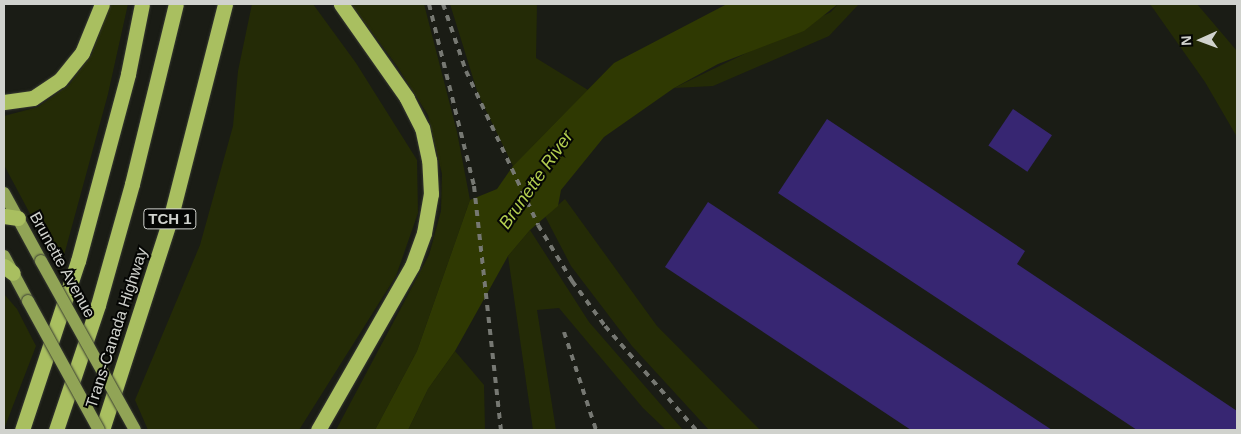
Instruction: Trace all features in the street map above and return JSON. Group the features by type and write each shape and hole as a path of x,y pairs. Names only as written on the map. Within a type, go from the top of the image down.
{"highway":[{"path":"4,102 33,98 60,80 82,53 102,4"},
{"path":"22,430 78,261 128,74 142,4"},
{"name":"Trans-Canada Highway","path":"56,430 116,240 176,4"},
{"name":"Trans-Canada Highway","path":"100,430 171,216 225,4"},
{"path":"318,430 412,266 424,233 431,194 429,160 422,128 406,98 341,4"}],"main road":[{"name":"Brunette Avenue","path":"4,194 11,217 41,261 135,430"},
{"path":"4,256 8,269 100,430"}],"shaded area":[{"path":"109,4 128,4 108,94 60,270 4,165 4,116 38,107 69,85 92,54"},
{"path":"252,4 313,4 356,63 417,160 418,213 396,276 299,430 148,430 135,400 200,245 233,126 238,71"},
{"path":"351,4 424,4 457,132 470,200 417,351 375,430 336,430 429,255 441,211 442,174 428,115 397,66"},
{"path":"450,4 537,4 536,58 588,90 513,166 478,94"},
{"path":"838,4 859,4 829,36 713,86 674,88 831,12"},
{"path":"1150,4 1197,4 1237,51 1237,137 1205,82"},
{"path":"565,199 657,326 760,430 709,430 632,346 571,266 545,216"},
{"path":"530,230 589,322 683,430 666,430 643,408 559,308 537,310 556,430 533,430 508,256"},
{"path":"4,294 17,309 36,346 4,429"},
{"path":"455,351 484,385 485,430 408,430 428,389"}],"water":[{"name":"Brunette River","path":"727,4 838,4 804,31 718,64 674,88 604,137 561,190 558,206 530,230 508,256 455,351 428,389 408,430 375,430 417,351 470,200 497,189 513,166 614,63"}],"building":[{"path":"1013,109 1052,135 1027,172 988,145"},
{"path":"827,119 1025,251 1017,264 1237,411 1237,430 1137,430 778,193"},
{"path":"708,202 1052,430 911,430 665,267"}],"railway":[{"path":"429,4 474,186 501,430"},
{"path":"443,4 466,71 538,225 572,281 605,326 696,430"},
{"path":"564,332 596,430"}]}
